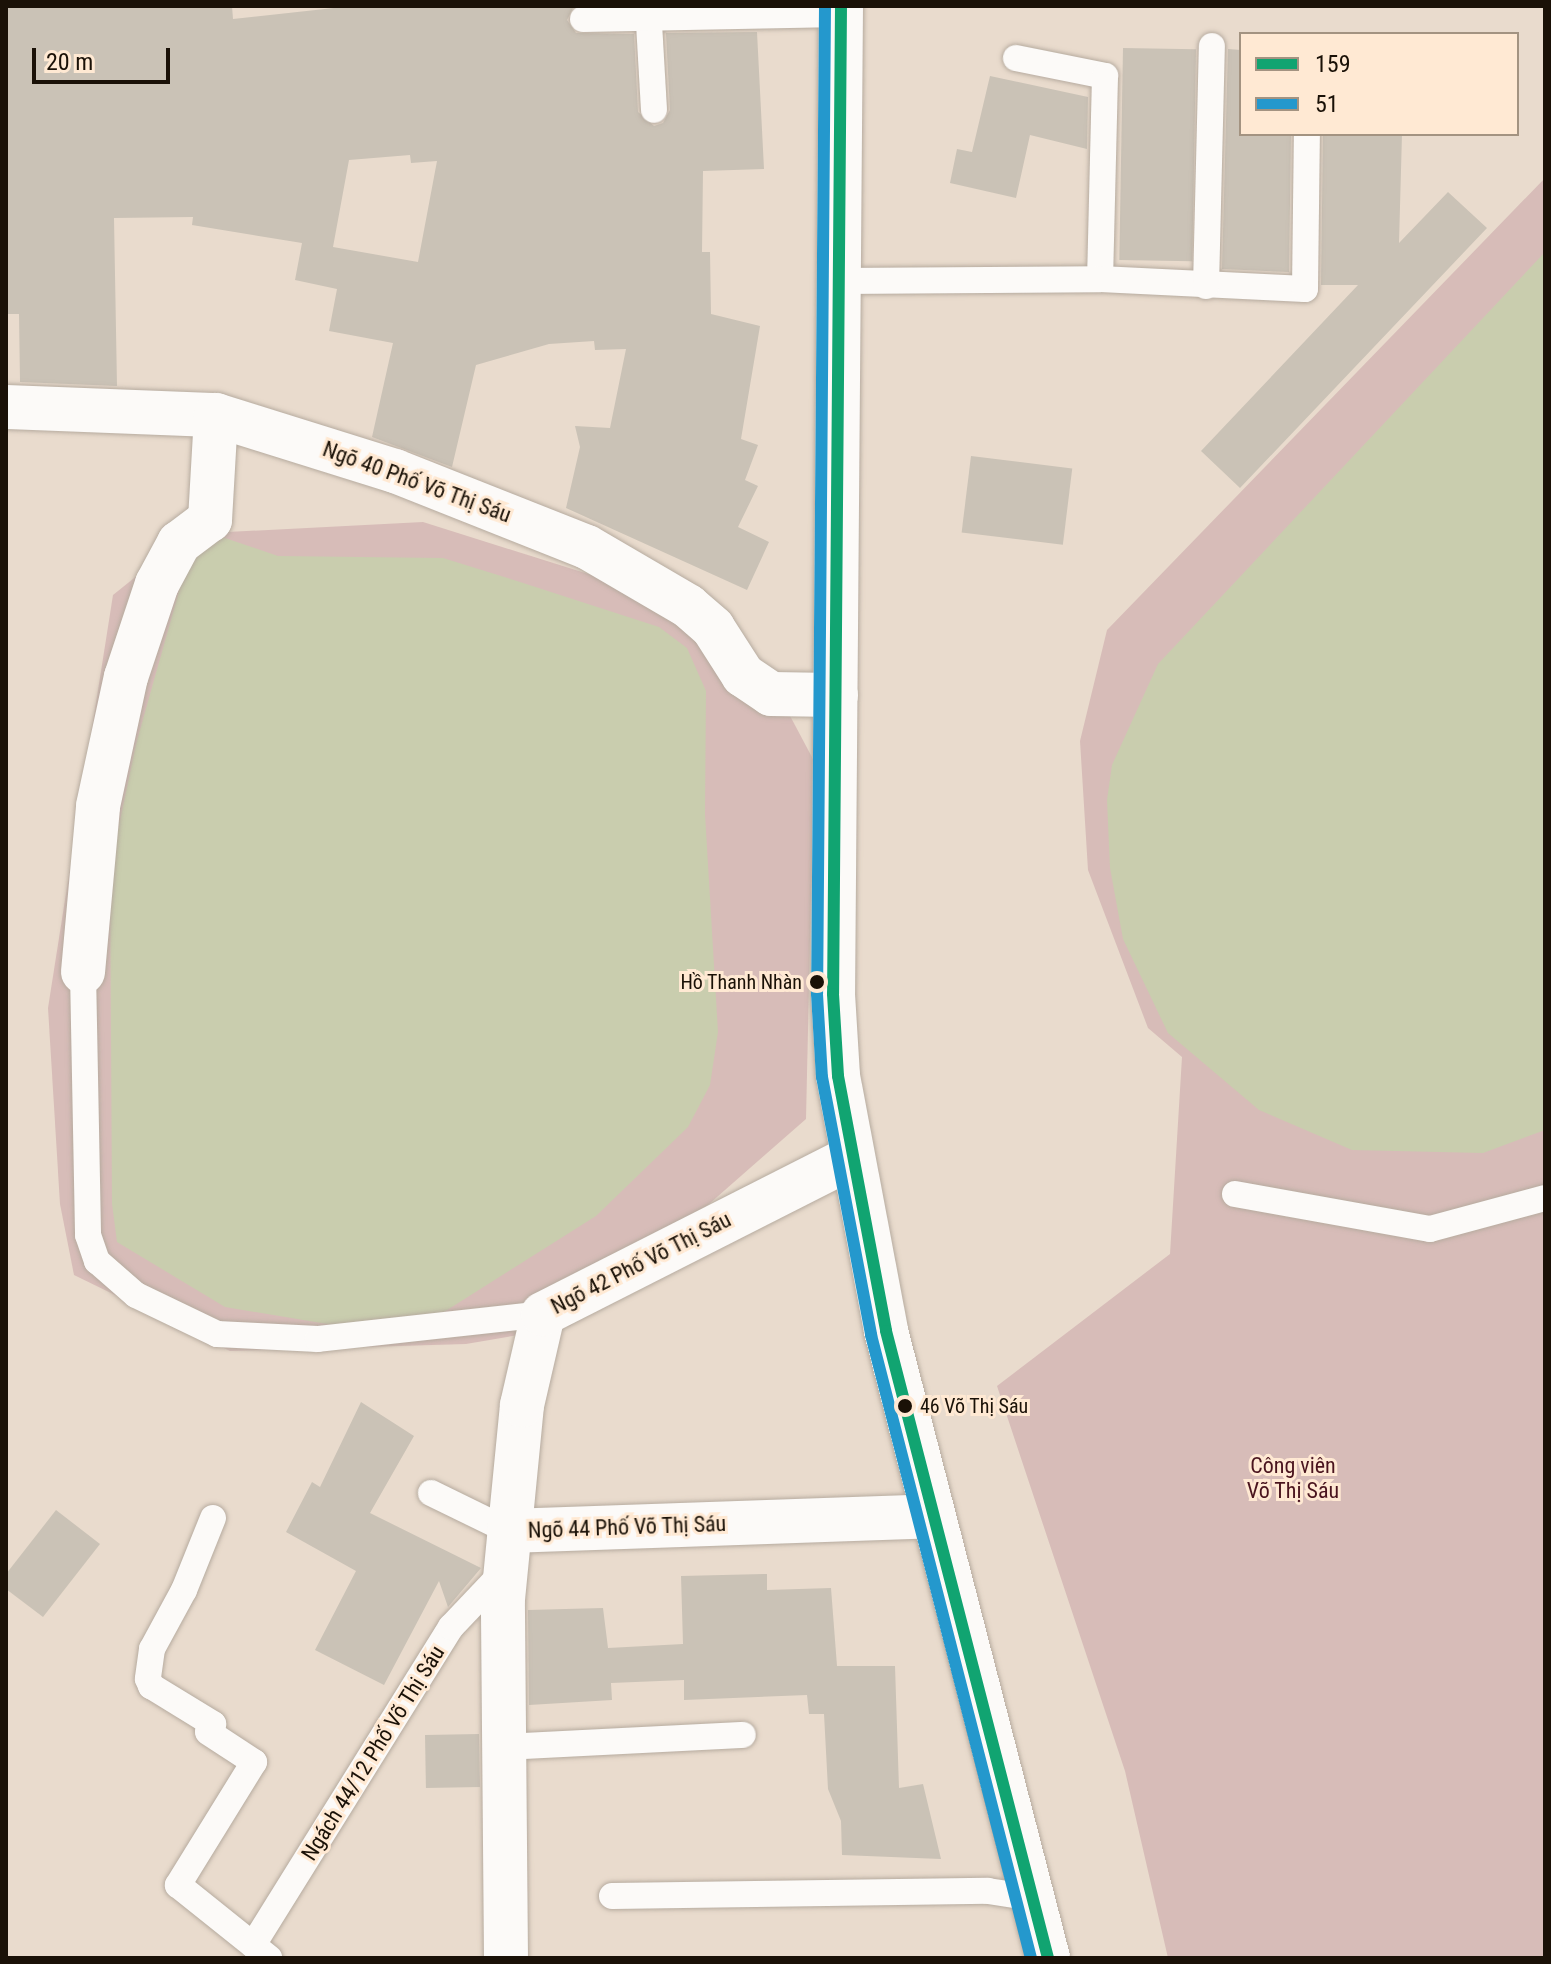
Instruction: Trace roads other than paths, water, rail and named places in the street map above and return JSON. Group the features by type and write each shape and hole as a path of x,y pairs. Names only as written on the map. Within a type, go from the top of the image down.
{"street":[{"path":"841,10 833,994 851,1158 886,1331 1048,1958"},
{"name":"Ngõ 40 Phố Võ Thị Sáu","path":"6,407 216,415 395,471 587,547 688,606 713,628 743,675 771,694 836,695"},
{"path":"83,972 98,806 126,677 157,584 179,543 210,520 216,415"},
{"name":"Ngõ 42 Phố Võ Thị Sáu","path":"507,1551 522,1405 543,1314 851,1158"},
{"name":"Ngõ 44 Phố Võ Thị Sáu","path":"507,1551 932,1516"},
{"path":"506,1958 502,1747 507,1551"}],"lane":[{"path":"648,10 654,110"},
{"path":"583,19 648,10 841,10"},
{"path":"1206,286 1212,46"},
{"path":"1016,58 1105,76 1100,279"},
{"path":"839,281 1100,279 1305,289 1307,136"},
{"path":"83,972 88,1235 97,1261 136,1295 217,1334 304,1339 543,1314"},
{"path":"1235,1194 1430,1229 1545,1198"},
{"path":"431,1493 507,1551"},
{"path":"213,1518 184,1590 152,1649 148,1679 151,1686 213,1724 208,1732 254,1762 178,1885 261,1951"},
{"name":"Ngách 44/12 Phố Võ Thị Sáu","path":"261,1951 451,1627 507,1551"},
{"path":"502,1747 743,1735"},
{"path":"612,1896 988,1891 1034,1898"}],"place":[{"name":"Hồ Thanh Nhàn","path":"817,982"},
{"name":"46 Võ Thị Sáu","path":"905,1406"}],"park label":[{"name":"Công viên Võ Thị Sáu","path":"1293,1478"}]}
